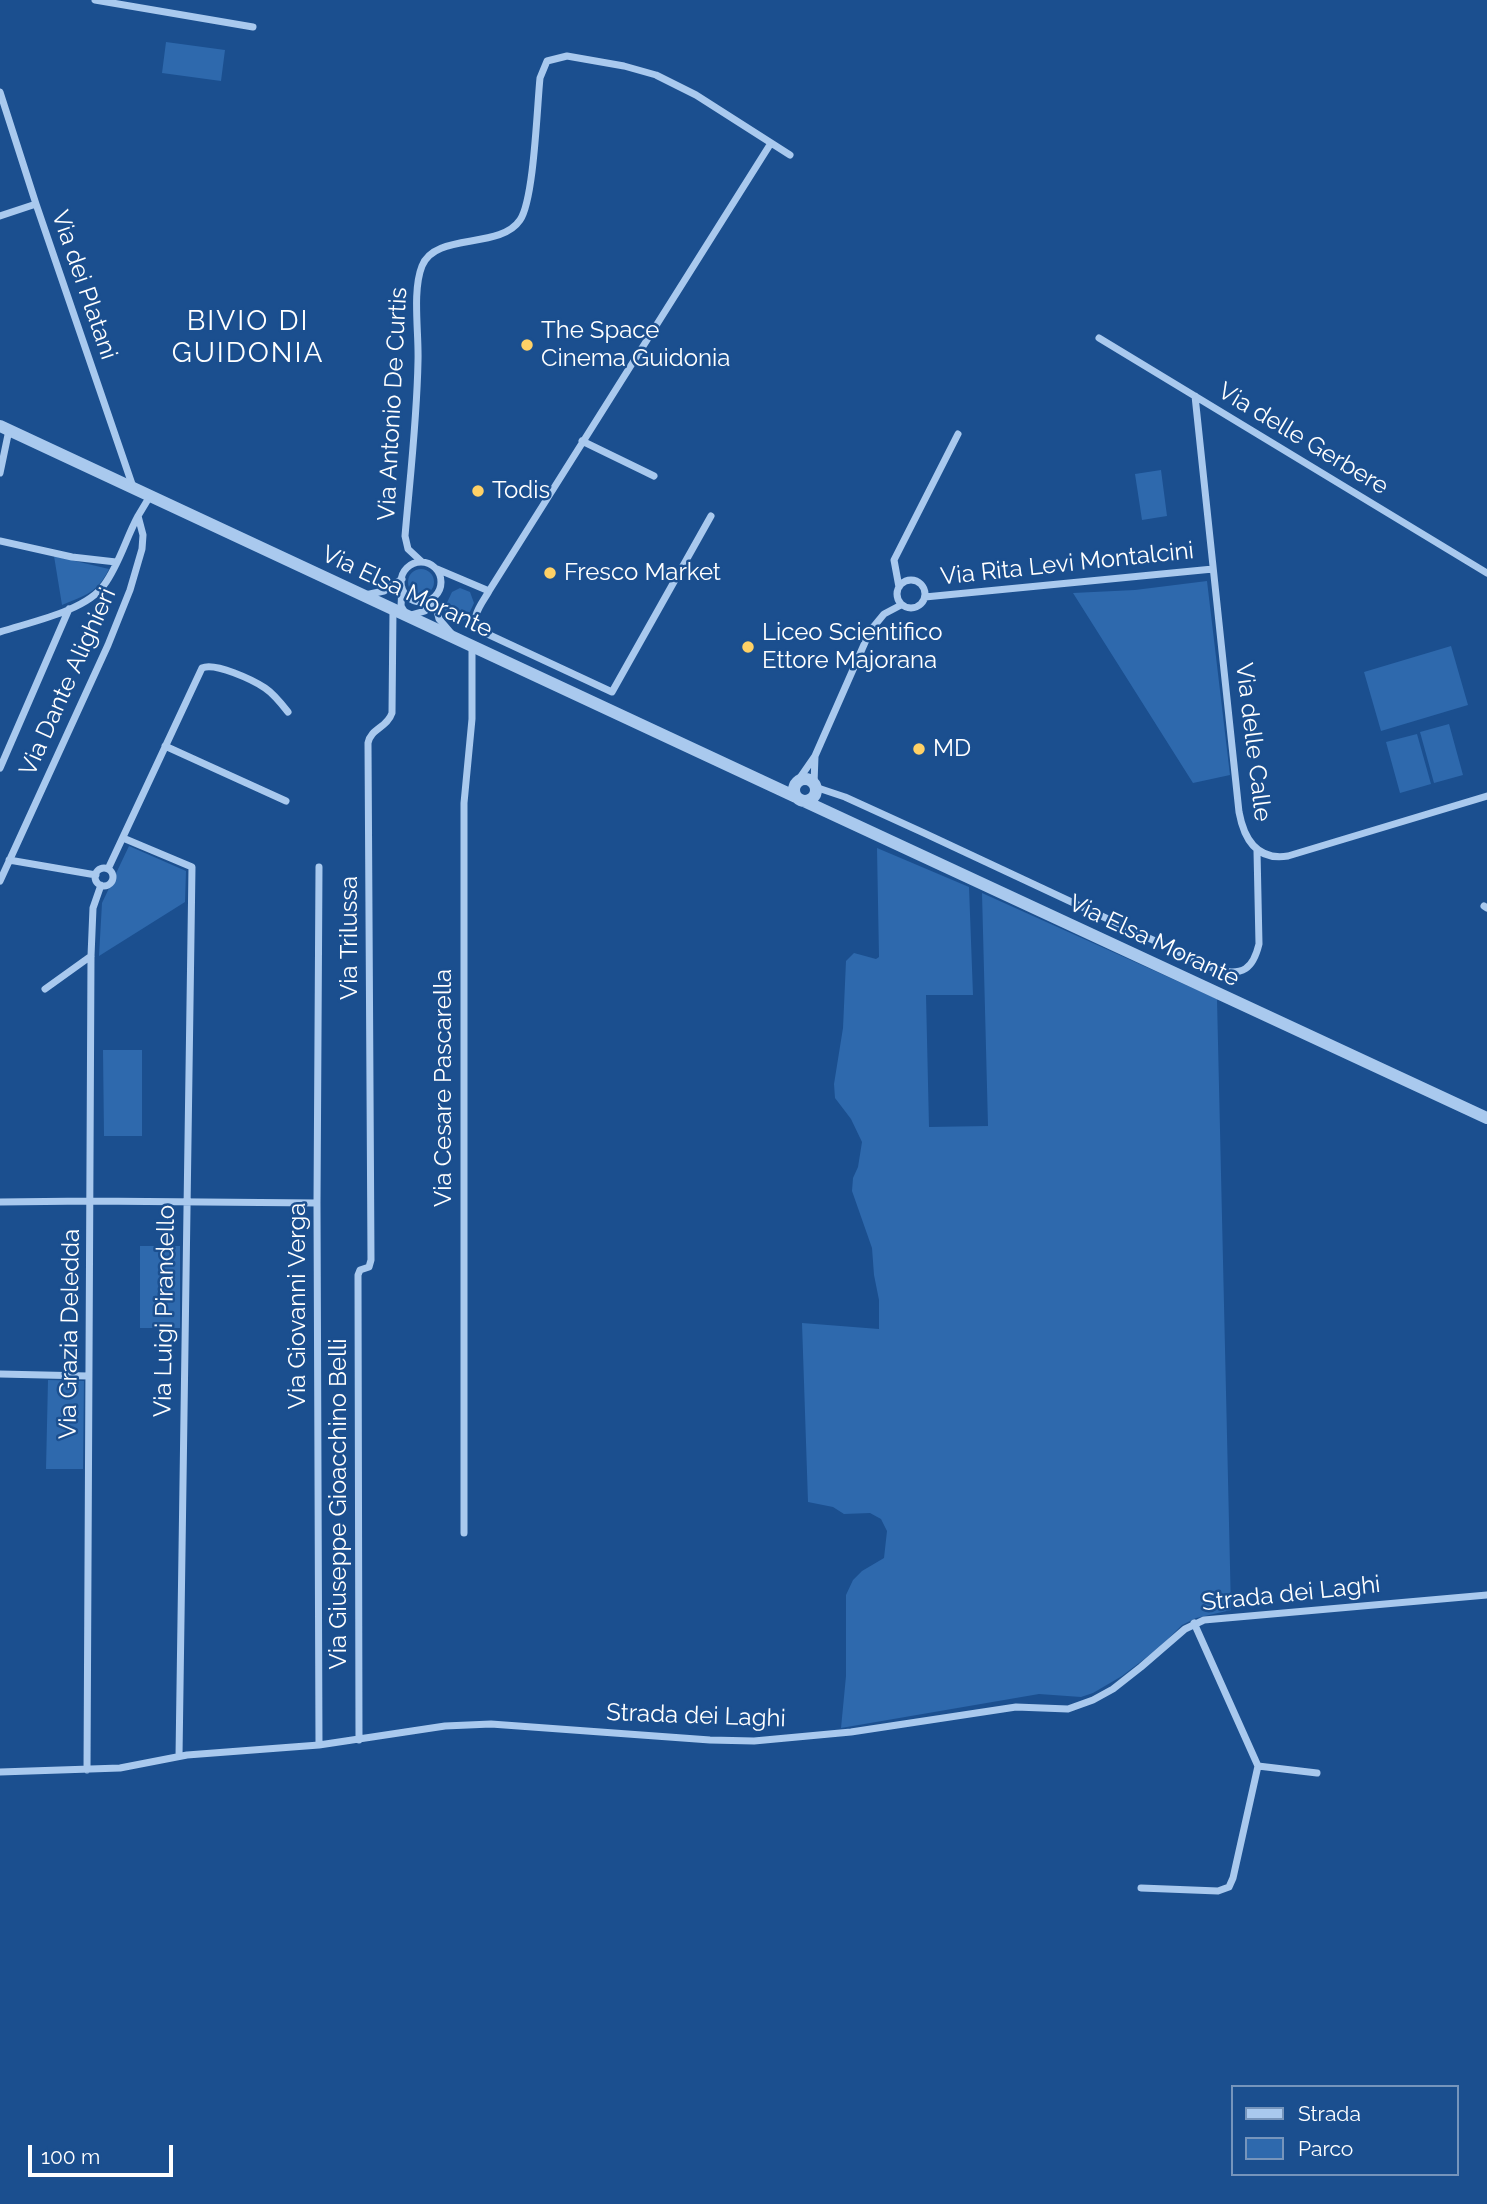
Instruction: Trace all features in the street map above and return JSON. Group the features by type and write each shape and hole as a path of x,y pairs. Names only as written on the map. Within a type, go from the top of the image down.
{"street":[{"path":"95,0 253,27"},
{"name":"Via Antonio De Curtis","path":"422,562 408,549 405,537 418,363 419,277 425,259 433,253 454,244 501,234 521,219 528,199 540,78 547,61 568,56 656,75 696,95 771,143"},
{"name":"Via dei Platani","path":"0,92 133,488"},
{"path":"711,516 612,692 481,631 475,625 475,616 489,591 771,143 790,155"},
{"path":"0,216 36,204"},
{"name":"Via delle Gerbere","path":"1099,338 1487,573"},
{"name":"Via delle Calle","path":"1195,396 1241,821 1246,837 1256,851 1269,856 1287,856 1487,796"},
{"path":"0,473 4,428"},
{"name":"Via Elsa Morante","path":"4,428 1487,1118"},
{"path":"901,605 897,596 899,587 894,560 958,434"},
{"path":"582,441 654,476"},
{"path":"0,632 69,609 100,591 150,496"},
{"name":"Via Dante Alighieri","path":"0,881 108,645 130,590 142,549 143,535 138,516"},
{"path":"0,541 83,559 116,562"},
{"path":"460,578 451,581 437,594 425,611 407,616 401,606 402,583 411,565 422,562 437,569 460,578 489,591"},
{"path":"437,569 441,579 437,594 439,619 454,636"},
{"name":"Via Rita Levi Montalcini","path":"925,597 1213,569"},
{"name":"Via Rita Levi Montalcini","path":"797,782 815,756 870,631 884,614 901,605 909,609 918,607 925,597 923,587 916,581 906,581 899,587"},
{"path":"362,595 384,591 402,583"},
{"path":"402,583 410,598 415,601 422,602 437,594"},
{"path":"0,768 69,609"},
{"name":"Via Trilussa","path":"360,1270 369,1267 371,1260 368,746 370,736 387,723 392,713 393,610"},
{"name":"Via Cesare Pascarella","path":"464,1533 464,803 471,729 472,644"},
{"path":"108,869 198,673 205,666 215,667 256,683 272,693 288,712"},
{"path":"165,746 286,801"},
{"path":"815,756 814,786 813,797 800,799 793,789 797,782 804,779 814,786 913,828 1217,970 1232,974 1250,966 1259,944 1256,851"},
{"name":"Via Luigi Pirandello","path":"124,838 192,867 179,1756"},
{"path":"9,860 96,875"},
{"name":"Via Giovanni Verga","path":"319,867 319,1745"},
{"path":"108,869 112,872 112,881 105,886 101,885 97,881 98,870 108,869"},
{"name":"Via Grazia Deledda","path":"87,1770 91,956 92,919 95,899 101,885"},
{"path":"45,989 91,956"},
{"path":"0,1202 317,1203"},
{"name":"Via Giuseppe Gioacchino Belli","path":"359,1740 360,1270"},
{"path":"0,1374 88,1376"},
{"name":"Strada dei Laghi","path":"0,1772 127,1767 179,1756 319,1745 435,1727 485,1724 710,1740 773,1740 872,1729 1016,1707 1068,1709 1082,1706 1113,1689 1194,1623 1284,1611 1487,1595"},
{"path":"1141,1888 1218,1891 1228,1887 1233,1878 1258,1766 1194,1623"},
{"path":"1258,1766 1317,1773"}],"green space":[{"path":"166,42 225,50 221,81 162,73"},
{"path":"1161,470 1167,516 1142,520 1135,474"},
{"path":"54,556 109,569 95,588 62,605"},
{"path":"421,569 430,573 434,582 430,591 421,595 412,591 408,582 412,573"},
{"path":"1207,581 1230,775 1193,783 1073,593 1135,590"},
{"path":"460,588 470,592 474,603 467,618 460,622 447,615 444,609 452,592"},
{"path":"1451,646 1468,705 1381,731 1364,672"},
{"path":"1449,724 1463,775 1434,783 1420,732"},
{"path":"1417,734 1431,784 1400,793 1386,742"},
{"path":"129,846 186,871 185,902 99,956 102,903"},
{"path":"877,848 969,887 973,995 926,995 929,1127 988,1126 982,893 1217,999 1231,1610 1196,1618 1182,1625 1160,1647 1122,1676 1081,1697 1039,1694 841,1728 846,1676 846,1595 853,1580 862,1571 884,1558 887,1531 881,1519 870,1513 844,1514 833,1507 808,1502 802,1323 879,1329 879,1300 872,1248 852,1191 862,1142 851,1119 835,1098 834,1084 843,1028 846,961 854,953 876,959 879,957"},
{"path":"103,1050 142,1050 142,1136 104,1136"},
{"path":"140,1246 180,1246 180,1328 140,1328"},
{"path":"48,1380 84,1381 83,1469 46,1469"}],"place":[{"name":"The Space Cinema Guidonia","path":"527,345"},
{"name":"Todis","path":"478,491"},
{"name":"Fresco Market","path":"550,573"},
{"name":"Liceo Scientifico Ettore Majorana","path":"748,647"},
{"name":"MD","path":"919,749"}],"district":[{"name":"BIVIO DI GUIDONIA","path":"248,338"}]}
